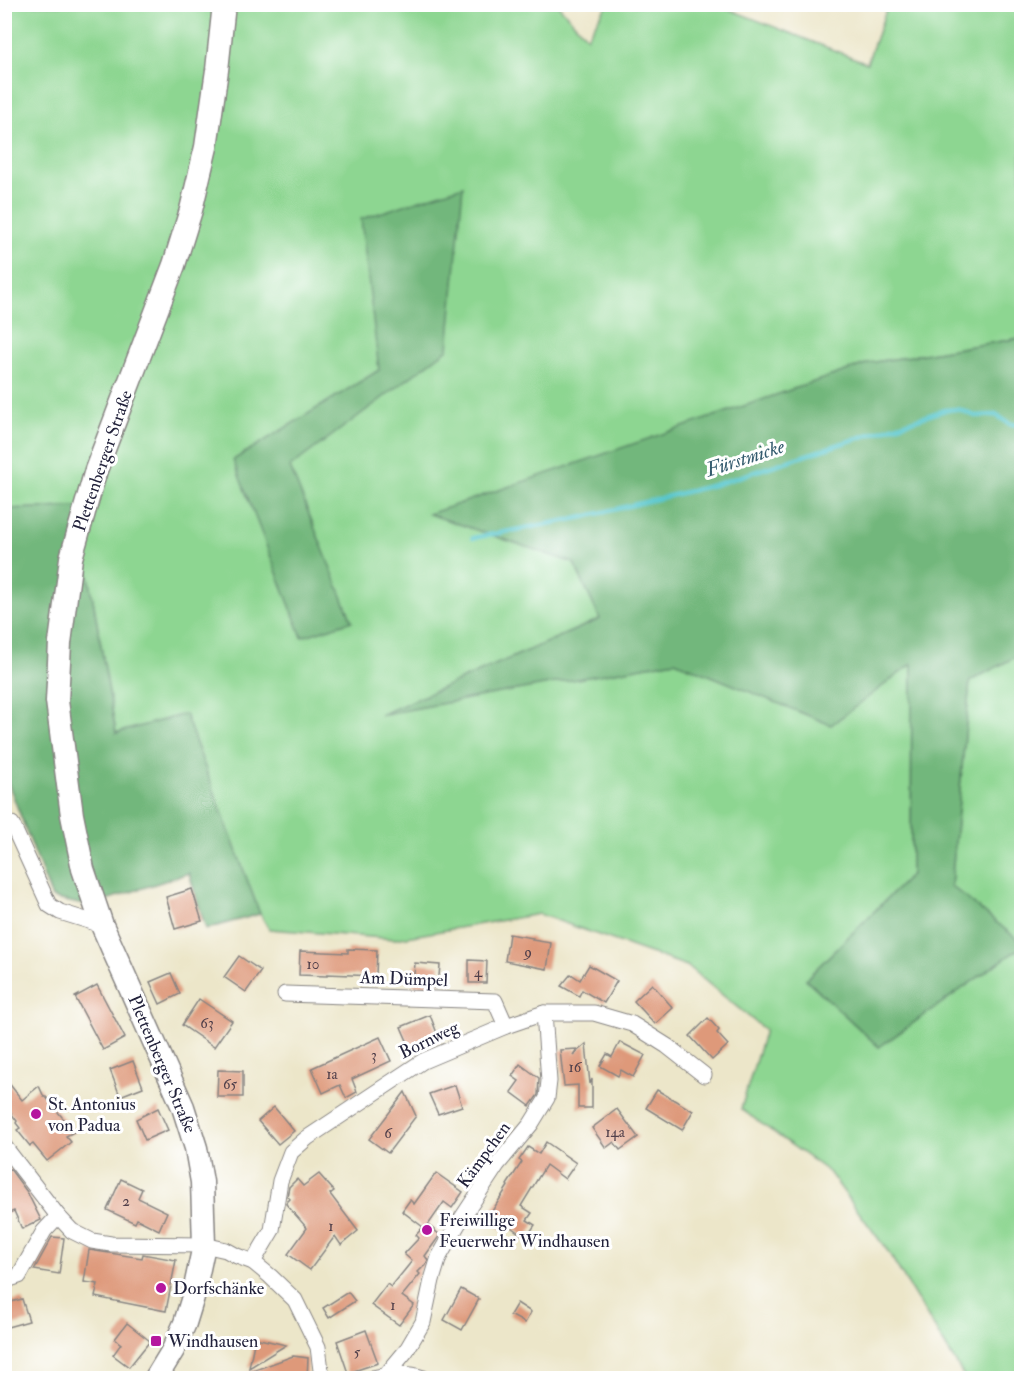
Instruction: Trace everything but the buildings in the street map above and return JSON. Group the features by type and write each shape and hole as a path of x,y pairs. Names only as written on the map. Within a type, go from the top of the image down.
{"main road":[{"name":"Plettenberger Straße","path":"156,1378 173,1350 193,1297 204,1245 202,1182 196,1148 183,1107 102,925 83,869 72,815 57,701 60,643 71,558 96,470 170,276 191,210 206,147 224,4"}],"street":[{"path":"12,824 49,905 60,912 102,925"},
{"name":"Am Dümpel","path":"285,994 495,1001 506,1026"},
{"name":"Bornweg","path":"253,1262 272,1230 280,1181 291,1152 307,1138 423,1061 506,1026 544,1013 594,1013 632,1024 667,1046 704,1075"},
{"name":"Kämpchen","path":"380,1377 406,1351 423,1322 439,1257 497,1165 531,1124 548,1098 544,1013"},
{"path":"4,1146 57,1216 72,1231 92,1241 111,1244 204,1245 226,1250 253,1262 295,1300 318,1347 322,1378"},
{"path":"4,1281 19,1276 44,1231 57,1216"},
{"path":"380,1377 406,1374 423,1378"}],"green space":[{"path":"4,5 558,5 587,37 607,5 718,5 867,63 888,5 1021,5 1021,338 869,363 431,514 574,563 600,619 384,714 675,661 831,725 912,664 911,875 806,979 879,1047 1021,947 1021,1378 965,1378 887,1250 829,1172 741,1109 765,1030 687,966 539,914 395,939 269,929 260,914 185,715 116,733 77,507 5,509"},
{"path":"463,186 448,349 290,467 352,621 302,637 233,460 379,370 361,219"},
{"path":"1021,338 1021,654 970,681 951,886 1021,942 1021,947 879,1047 806,979 911,875 912,664 831,725 675,661 380,715 600,619 574,563 429,514 869,363"},
{"path":"77,507 116,733 185,714 260,914 206,929 189,873 88,906 52,898 5,775 5,509"},
{"path":"1021,654 1021,942 951,886 970,681"}],"waterway":[{"name":"Fürstmicke","path":"473,538 584,517 714,485 945,410 958,409 975,416 996,415 1010,424 1022,425"}],"place":[{"name":"St. Antonius von Padua","path":"36,1114"},
{"name":"Freiwillige Feuerwehr Windhausen","path":"427,1230"},
{"name":"Dorfschänke","path":"161,1288"},
{"name":"Windhausen","path":"156,1341"}]}
